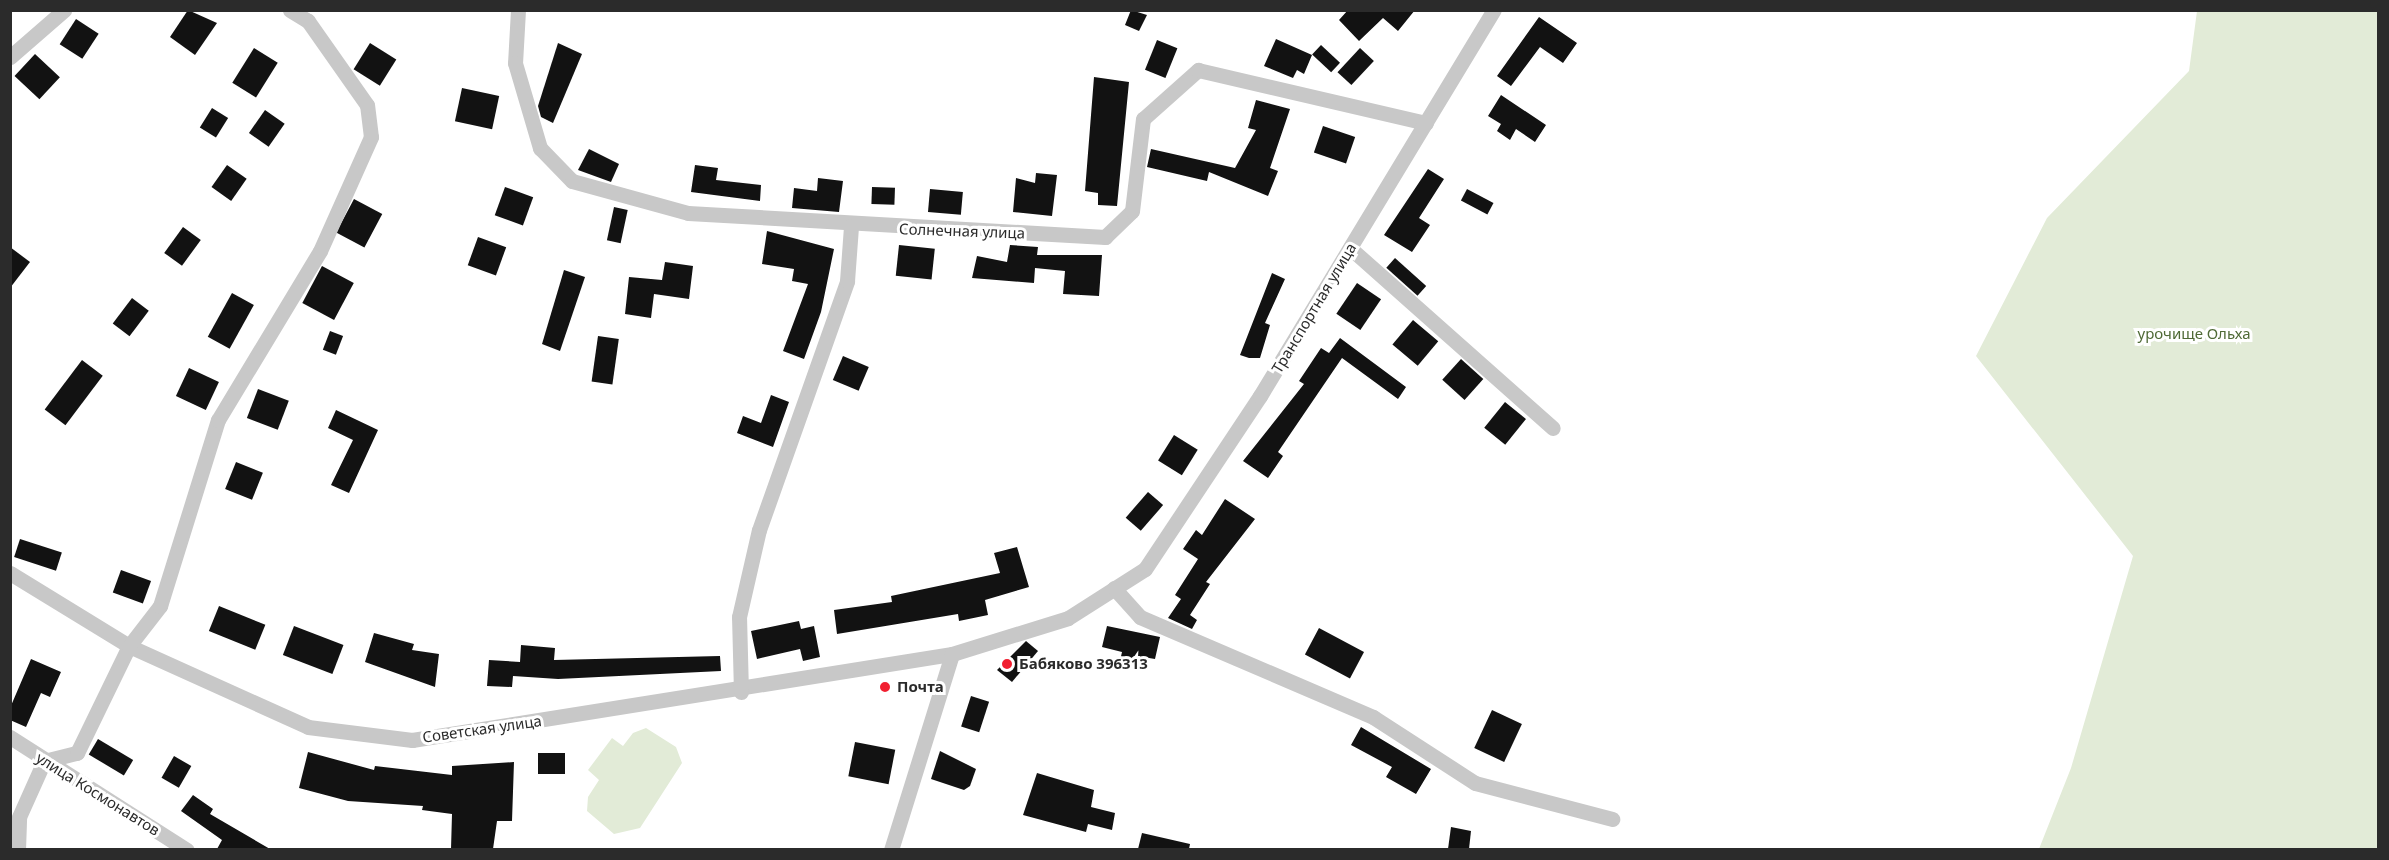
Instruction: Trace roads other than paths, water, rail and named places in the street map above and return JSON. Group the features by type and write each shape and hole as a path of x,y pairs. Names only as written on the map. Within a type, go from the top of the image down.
{"street":[{"path":"10,57 64,10"},
{"path":"18,849 19,817 44,761 77,753 129,646 159,606 218,420 320,251 371,137 367,105 308,21 290,10"},
{"name":"Солнечная улица","path":"518,10 515,63 540,148 572,181 687,213 851,226 1105,237 1132,212 1143,119 1198,70 1426,123"},
{"name":"Транспортная улица","path":"952,654 1068,618 1145,569 1350,248 1494,10"},
{"path":"741,692 739,617 759,530 847,281 851,226"},
{"path":"1350,248 1553,428"},
{"name":"Советская улица","path":"10,573 129,646 308,727 412,740 741,692 952,654"},
{"path":"1114,588 1140,617 1373,717 1475,783 1612,819"},
{"path":"891,849 952,654"},
{"name":"улица Космонавтов","path":"10,737 44,761 187,849"}],"place":[{"name":"Бабяково 396313","path":"1007,664"},
{"name":"Почта","path":"885,687"}],"park label":[{"name":"урочище Ольха","path":"2194,334"}]}
